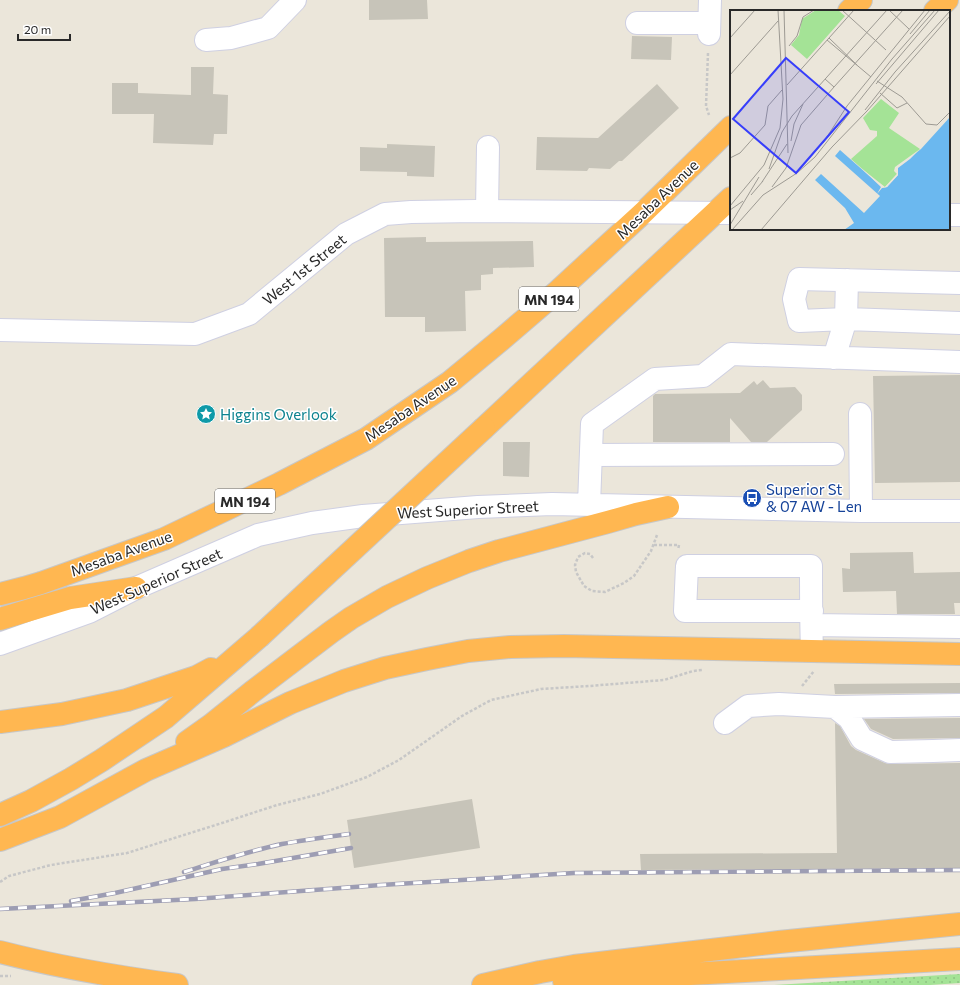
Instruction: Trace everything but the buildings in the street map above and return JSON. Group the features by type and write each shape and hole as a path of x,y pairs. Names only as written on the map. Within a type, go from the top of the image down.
{"highway":[{"path":"850,10 861,0"},
{"path":"936,10 947,0"},
{"name":"Mesaba Avenue","path":"15,590 164,539 279,484 366,439 462,373 558,291 644,212 730,128"},
{"path":"0,815 31,801 71,779 166,717 252,643 484,428 723,213 730,200"},
{"path":"146,770 211,724 330,632 387,597 468,561 499,551 636,514 668,507"},
{"path":"0,619 70,598 136,588"},
{"name":"MN 194","path":"0,598 15,590"},
{"path":"0,722 62,714 127,700 196,677 252,643"},
{"path":"0,840 60,816 146,770 224,736 290,703 344,681 386,668 447,655 468,651 510,647 564,646 812,664 960,654"},
{"path":"483,985 574,966 779,942 960,924"},
{"path":"0,952 47,964 137,980 177,985"},
{"path":"487,985 960,959"}],"street":[{"path":"206,40 231,38 268,28 294,0"},
{"path":"636,23 709,29 710,0"},
{"path":"487,211 488,147"},
{"name":"West 1st Street","path":"0,330 195,334 249,314 346,234 386,214 411,212 487,211 723,213"},
{"path":"960,283 798,279 794,299 799,321 846,319 960,323"},
{"path":"834,358 846,319 846,280"},
{"path":"589,505 592,424 655,379 703,376 732,354 960,362"},
{"path":"860,414 861,510"},
{"path":"591,455 833,454"},
{"name":"West Superior Street","path":"0,644 89,612 136,588 258,535 312,523 363,516 478,507 552,504 960,511"},
{"path":"812,664 812,618 811,566 687,566 685,611 812,618 960,627"},
{"path":"724,723 748,706 779,704 835,707 960,705"},
{"path":"835,707 849,718 862,739 890,752 960,750"}],"path":[{"path":"709,29 706,106 709,115"},
{"path":"593,558 590,554 585,553 578,557 575,565 576,572 584,586 592,591 605,592 624,583 634,576 652,551 658,535"},
{"path":"654,545 679,546"},
{"path":"0,882 9,876 51,865 127,853 277,805 320,794 367,777 399,760 462,716 491,700 541,689 664,680 693,671 706,669"}],"green space":[{"path":"960,974 960,983 930,985 774,985"}],"railway":[{"path":"184,872 282,844 349,834"},
{"path":"71,901 115,893 222,869 351,848"},
{"path":"0,909 195,899 381,885 574,873 960,870"}],"place":[{"name":"Higgins Overlook","path":"206,414"},
{"name":"Superior St & 07 AW - Len","path":"752,498"}]}
